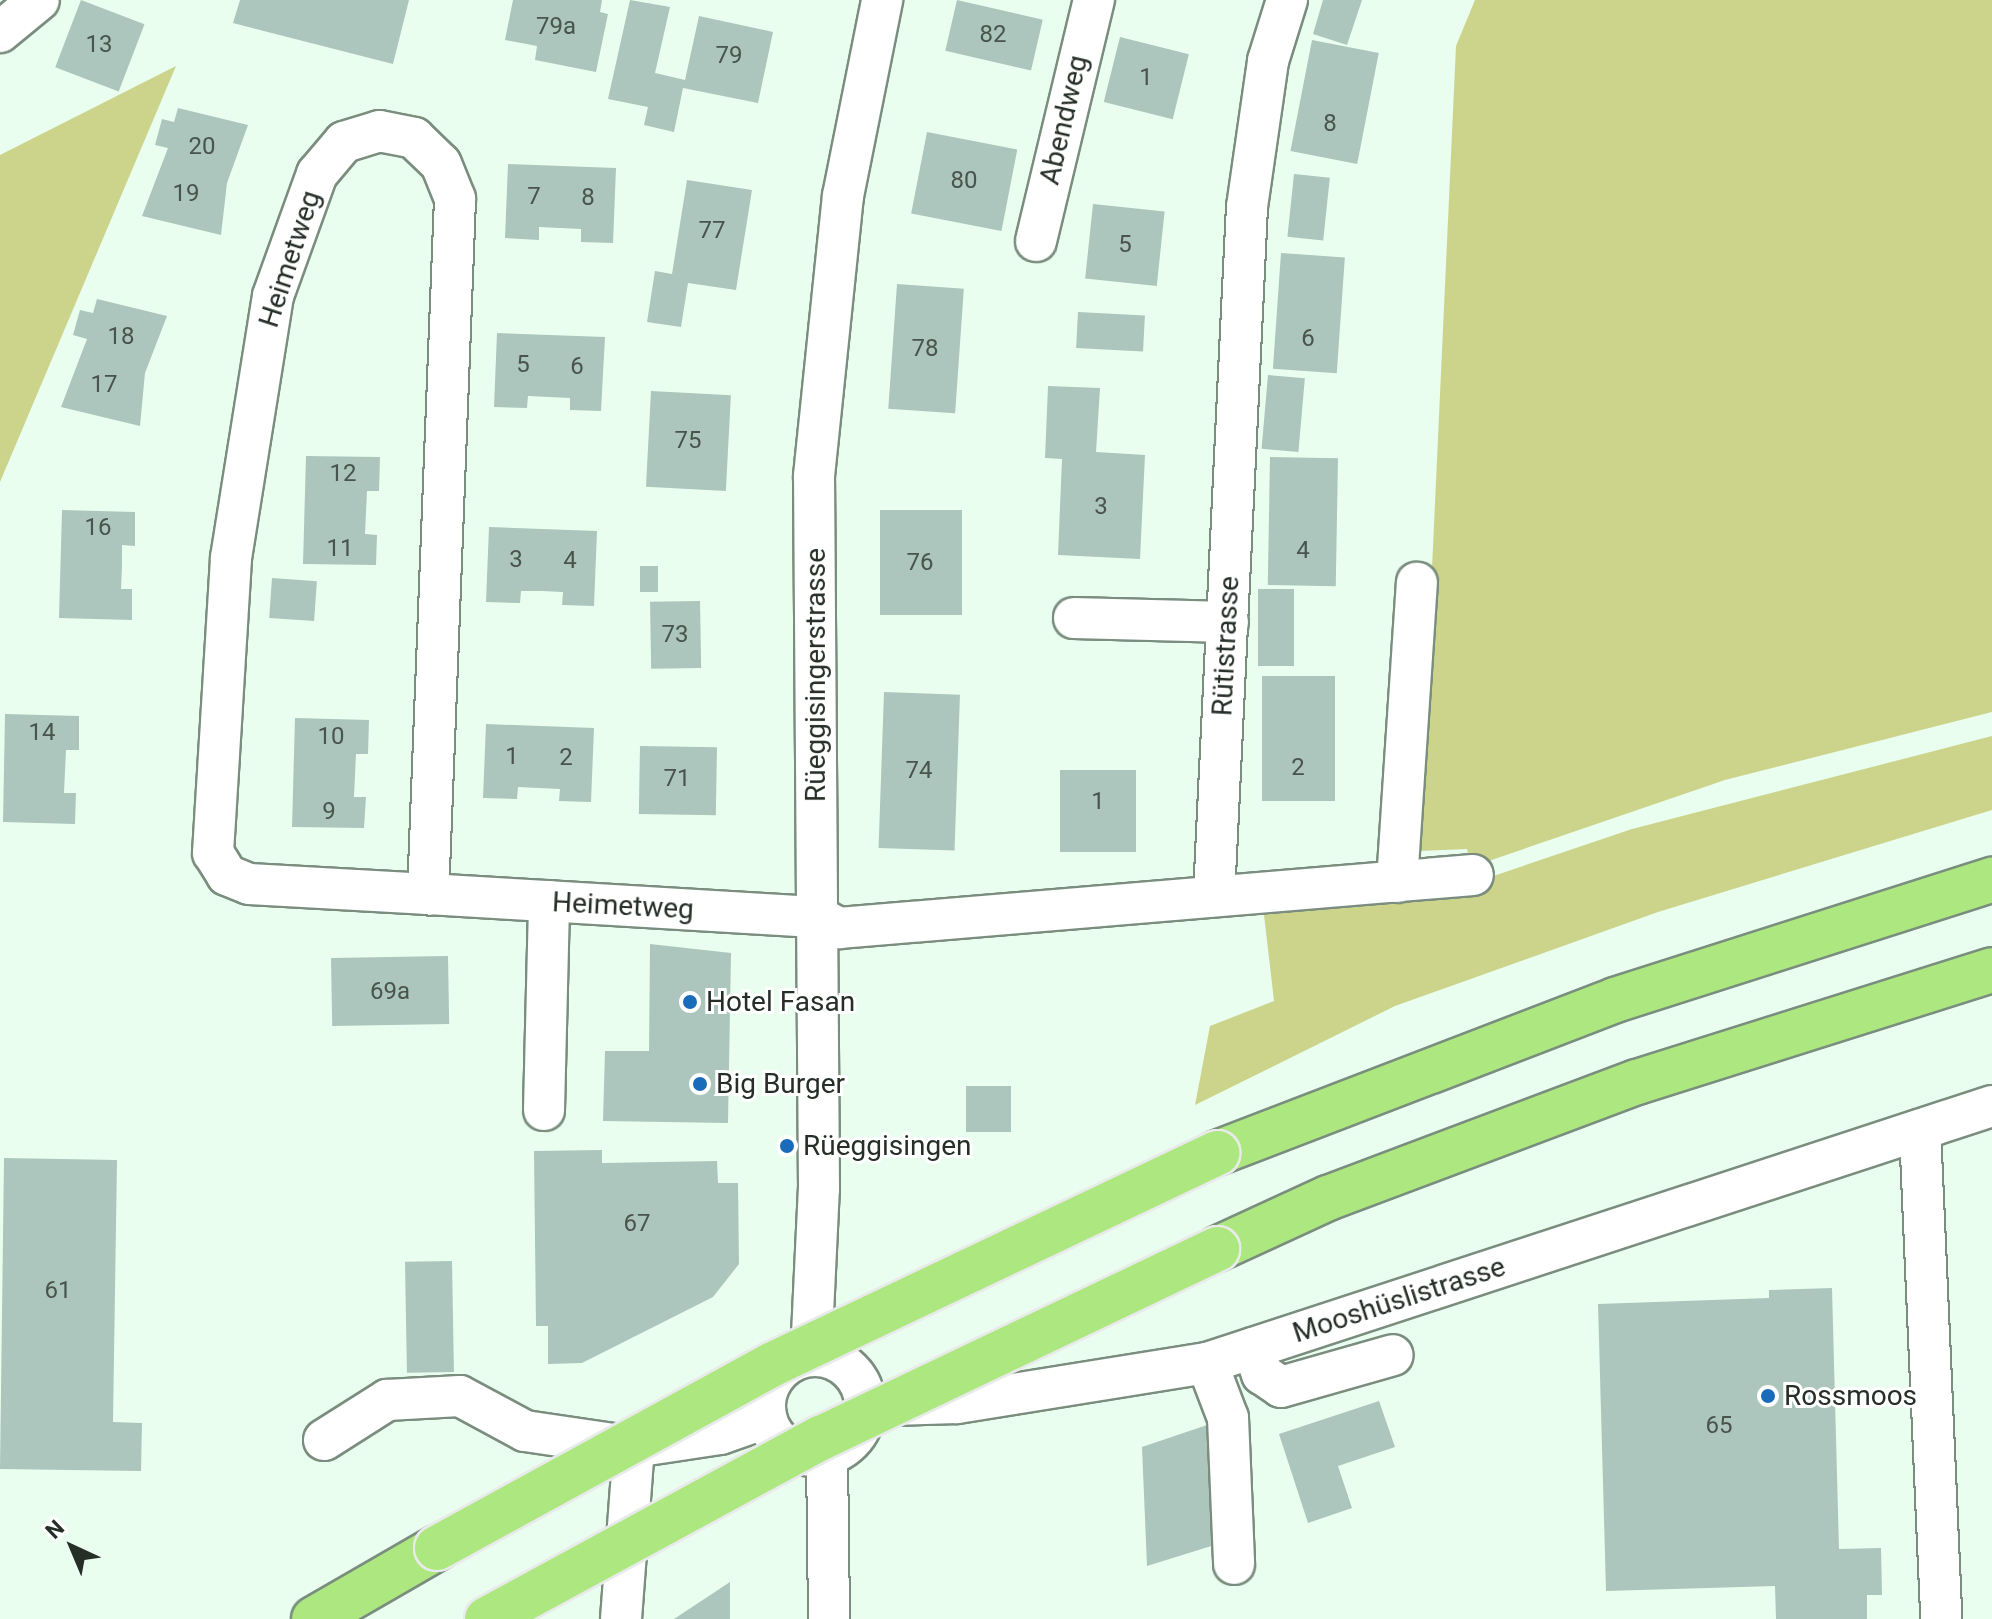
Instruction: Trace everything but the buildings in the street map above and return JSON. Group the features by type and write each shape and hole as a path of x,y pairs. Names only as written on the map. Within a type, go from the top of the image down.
{"highway":[{"path":"314,1619 773,1364 1217,1153 1517,1034 1992,880"},
{"path":"487,1619 821,1438 1328,1198 1623,1087 1992,970"}],"street":[{"path":"0,32 39,0"},
{"name":"Rüeggisingerstrasse","path":"811,1356 818,1259 814,476 822,347 882,0"},
{"name":"Abendweg","path":"1036,241 1094,0"},
{"name":"Rütistrasse","path":"1214,896 1247,207 1268,61 1287,0"},
{"name":"Heimetweg","path":"428,894 455,199 441,164 414,138 379,131 344,142 317,174 273,296 231,558 213,853 227,875 249,884 818,917"},
{"path":"1397,882 1417,583"},
{"path":"1074,618 1228,622"},
{"path":"818,917 839,928 1473,875"},
{"path":"544,1110 549,901"},
{"name":"Mooshüslistrasse","path":"865,1404 957,1403 1207,1363 1992,1106"},
{"path":"1920,1130 1941,1619"},
{"path":"1253,1348 1262,1374 1281,1387 1393,1355"},
{"path":"811,1356 842,1363 865,1404 859,1430 827,1454 794,1452 766,1418 774,1376 811,1356"},
{"path":"1207,1363 1228,1418 1234,1564"},
{"path":"324,1440 387,1400 460,1396 525,1431 634,1447 720,1434 766,1418"},
{"path":"621,1619 634,1447"},
{"path":"827,1454 829,1619"}],"green space":[{"path":"1475,0 1992,0 1992,712 1725,780 1471,867 1467,849 1419,851 1456,46"},
{"path":"176,66 0,482 0,155"},
{"path":"1992,736 1992,810 1658,912 1395,1006 1195,1105 1210,1026 1274,1001 1264,915 1449,891 1632,829"}],"place":[{"name":"Hotel Fasan","path":"690,1002"},
{"name":"Big Burger","path":"700,1084"},
{"name":"Rüeggisingen","path":"787,1146"},
{"name":"Rossmoos","path":"1768,1396"}]}
